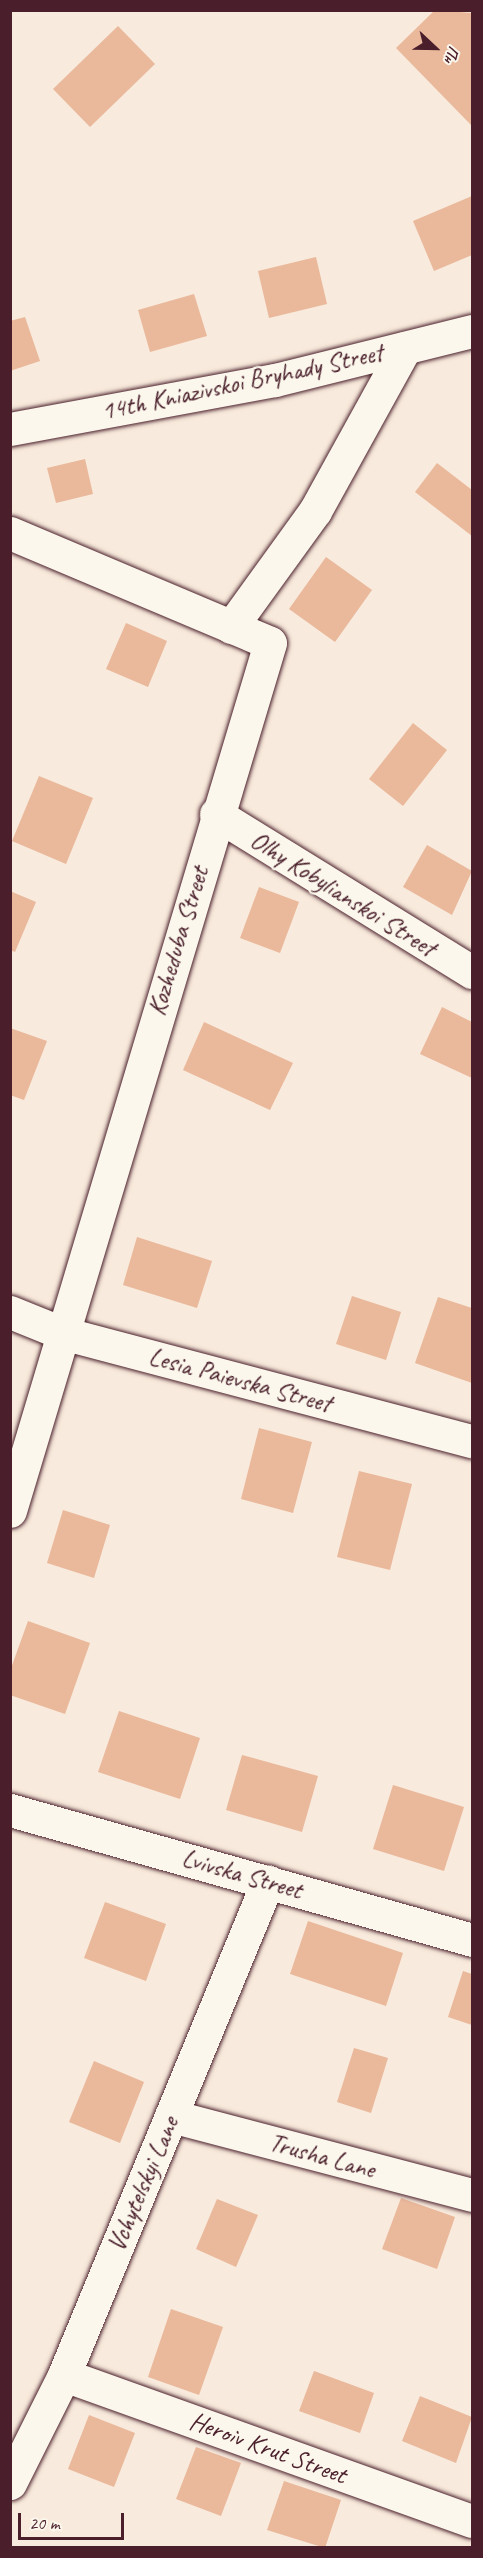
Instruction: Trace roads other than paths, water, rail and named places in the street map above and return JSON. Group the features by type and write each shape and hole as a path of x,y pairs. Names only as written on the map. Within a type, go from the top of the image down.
{"street":[{"name":"14th Kniazivskoi Bryhady Street","path":"10,429 275,380 472,331"},
{"path":"231,627 315,511 405,348"},
{"name":"Kozheduba Street","path":"10,533 270,643 216,814 10,1511"},
{"name":"Olhy Kobylianskoi Street","path":"216,814 472,972"},
{"name":"Lesia Paievska Street","path":"10,1312 62,1333 472,1441"},
{"name":"Lvivska Street","path":"10,1810 472,1940"},
{"name":"Vchytelskyi Lane","path":"10,2483 64,2375 268,1881"},
{"name":"Trusha Lane","path":"171,2116 472,2195"},
{"name":"Heroiv Krut Street","path":"64,2375 472,2521"}]}
